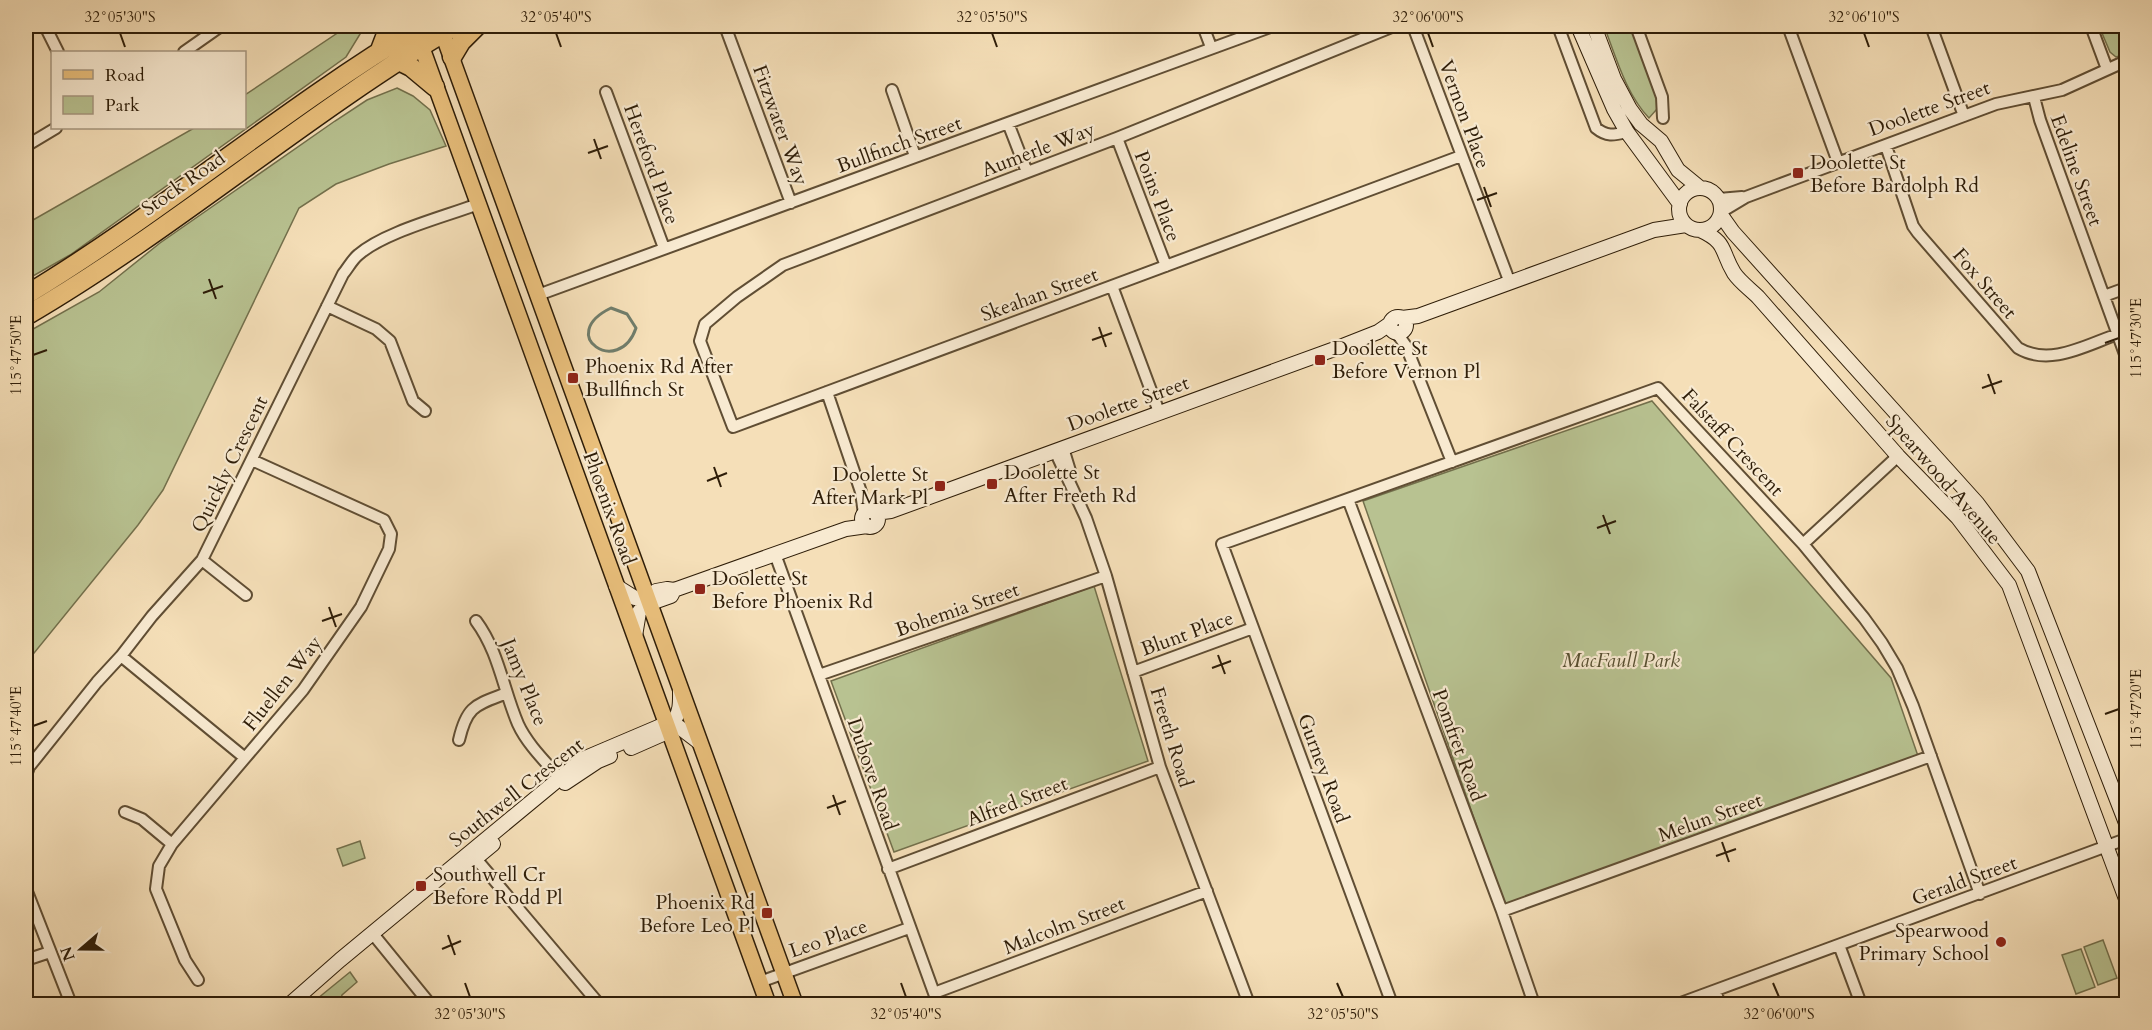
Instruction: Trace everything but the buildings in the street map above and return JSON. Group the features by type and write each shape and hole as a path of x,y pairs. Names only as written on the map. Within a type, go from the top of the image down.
{"highway":[{"path":"380,51 385,37 394,26"},
{"path":"452,57 461,42 477,26"},
{"name":"Stock Road","path":"26,295 78,262 380,51 417,32 446,28"},
{"name":"Stock Road","path":"26,315 82,281 399,61 417,32"},
{"path":"399,61 411,67 435,87"}],"main road":[{"path":"1578,26 1610,101 1627,132 1679,207 1686,225"},
{"name":"Spearwood Avenue","path":"1594,26 1614,79 1629,109 1641,124 1661,141 1678,170 1700,188 1711,191 1733,232 1977,503 2028,571 2127,823"},
{"name":"Phoenix Road","path":"446,28 452,57 795,1005"},
{"name":"Phoenix Road","path":"417,32 768,1005"},
{"path":"1679,207 1687,192 1700,188"},
{"name":"Doolette Street","path":"1654,230 1679,207"},
{"path":"1700,230 1713,226 1720,209"},
{"name":"Spearwood Avenue","path":"1686,225 1712,236 1722,245 1739,279 1758,297 1898,456 1958,518 2009,585 2127,899"},
{"name":"Doolette Street","path":"648,599 656,591 674,590 846,529 870,517 1378,332 1399,327 1418,316 1654,230 1686,225"},
{"path":"1958,518 1977,503"},
{"path":"616,586 635,598 648,599"},
{"path":"635,636 639,612 648,599"},
{"name":"Southwell Crescent","path":"290,1005 294,999 441,886 562,781 598,761 665,733 679,711 680,687"},
{"path":"668,726 679,727 700,743"},
{"name":"Southwell Crescent","path":"302,1005 376,937"}],"street":[{"path":"45,26 57,51"},
{"path":"185,51 221,26"},
{"name":"Fitzwater Way","path":"725,26 791,203"},
{"path":"1203,26 1211,47"},
{"name":"Bullfinch Street","path":"538,296 1273,26"},
{"name":"Aumerle Way","path":"705,324 737,297 783,265 1117,138 1394,26"},
{"name":"Vernon Place","path":"1413,26 1510,283"},
{"path":"1558,26 1596,128 1613,136 1627,132"},
{"path":"1636,26 1662,97 1663,118"},
{"path":"1788,26 1838,162"},
{"path":"1931,26 1964,116"},
{"path":"2091,26 2107,69"},
{"name":"Doolette Street","path":"1720,209 1838,162 2005,101 2062,90 2127,61"},
{"path":"892,90 915,156"},
{"name":"Hereford Place","path":"606,92 664,248"},
{"name":"Edeline Street","path":"2034,97 2040,120 2127,357"},
{"path":"1008,123 1027,172"},
{"path":"26,146 54,129"},
{"name":"Poins Place","path":"1117,138 1166,266"},
{"name":"Fox Street","path":"1886,146 1913,226 2018,348 2028,353 2048,357 2118,334"},
{"name":"Skeahan Street","path":"705,324 700,341 733,427 1461,156"},
{"name":"Quickly Crescent","path":"26,775 29,767 97,682 202,560 343,273 357,256 373,245 478,204"},
{"path":"1112,286 1159,412"},
{"path":"2104,296 2127,288"},
{"path":"327,306 376,329 390,341 413,401 425,411"},
{"path":"1399,327 1452,462"},
{"name":"Falstaff Crescent","path":"1222,544 1658,388 1803,544 1864,618 1897,668 1980,894"},
{"path":"827,393 870,517"},
{"name":"Freeth Road","path":"1059,449 1070,471 1069,478 1106,576 1160,767 1249,1005"},
{"path":"1803,544 1898,456"},
{"name":"Fluellen Way","path":"121,656 245,758 303,690 360,607 389,549 391,534 384,520 252,460"},
{"name":"Pomfret Road","path":"1348,499 1502,911 1534,1005"},
{"name":"Gurney Road","path":"1222,544 1392,1005"},
{"name":"Dubove Road","path":"775,554 938,1005"},
{"path":"202,560 246,595"},
{"name":"Bohemia Street","path":"819,675 1106,576"},
{"name":"Jamy Place","path":"476,621 488,638 519,725 562,781"},
{"name":"Blunt Place","path":"1133,672 1253,628"},
{"path":"459,740 469,711 479,704 507,693"},
{"name":"Melun Street","path":"1502,911 1931,756"},
{"path":"198,980 185,960 156,889 159,866 172,844 245,758"},
{"name":"Alfred Street","path":"888,869 1160,767"},
{"path":"125,812 142,819 172,844"},
{"name":"Gerald Street","path":"1678,1005 2127,839"},
{"path":"473,856 598,1005"},
{"path":"26,889 71,1005"},
{"name":"Malcolm Street","path":"934,993 1207,891"},
{"name":"Leo Place","path":"760,982 909,928"},
{"path":"376,937 430,1005"},
{"path":"1839,945 1861,1005"},
{"path":"26,960 50,952"},
{"path":"1715,991 1720,1005"}],"green space":[{"path":"348,26 365,26 346,57 246,129 246,94"},
{"path":"1604,26 1631,26 1658,97 1657,109 1649,118 1628,87"},
{"path":"2099,26 2126,26 2126,54 2116,57 2110,52"},
{"path":"397,88 413,96 430,110 446,146 336,184 299,208 163,490 138,525 26,663 26,333 99,292 160,243 335,121 367,100"},
{"path":"192,129 246,129 70,255 26,280 26,224"},
{"name":"MacFaull Park","path":"1652,401 1891,678 1918,756 1505,907 1363,501"},
{"path":"1094,586 1148,761 894,852 831,681"},
{"path":"360,841 365,858 343,866 337,849"},
{"path":"2103,940 2117,978 2098,985 2084,947"},
{"path":"2081,949 2095,987 2076,994 2062,955"},
{"path":"350,972 357,982 342,995 339,1004 312,1003"}],"waterway":[{"path":"611,308 627,314 636,328 628,343 617,350 606,351 596,347 590,339 589,330 595,319 611,308"}],"place":[{"name":"Doolette St Before Bardolph Rd","path":"1798,173"},
{"name":"Doolette St Before Vernon Pl","path":"1320,360"},
{"name":"Phoenix Rd After Bullfinch St","path":"573,378"},
{"name":"Doolette St After Freeth Rd","path":"992,484"},
{"name":"Doolette St After Mark Pl","path":"940,486"},
{"name":"Doolette St Before Phoenix Rd","path":"700,589"},
{"name":"Southwell Cr Before Rodd Pl","path":"421,886"},
{"name":"Phoenix Rd Before Leo Pl","path":"767,913"},
{"name":"Spearwood Primary School","path":"2001,942"}]}
